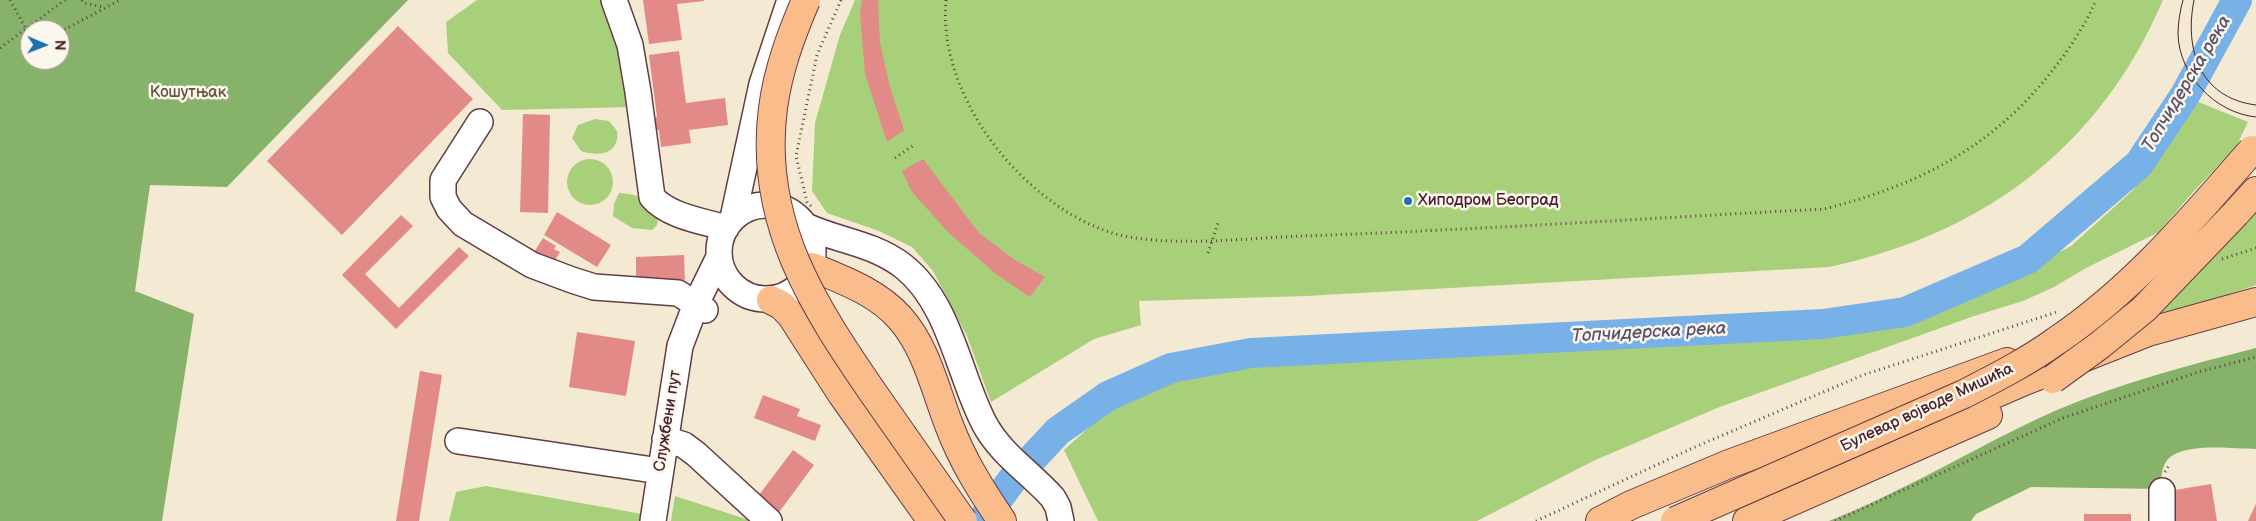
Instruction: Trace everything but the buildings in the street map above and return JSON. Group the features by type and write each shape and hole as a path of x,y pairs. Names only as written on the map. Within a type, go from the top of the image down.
{"main road":[{"path":"806,0 786,51 773,108 772,167 782,227 802,281 834,336 963,521"},
{"name":"Булевар војводе Мишића","path":"1675,521 1932,409 1989,382 2044,350 2081,323 2136,276 2190,221 2255,144"},
{"name":"Булевар војводе Мишића","path":"1747,521 1942,437 2022,397 2053,379 2100,345 2144,309 2174,280 2256,191"},
{"path":"813,259 879,300 900,318 922,352 960,451 976,482 1002,521"},
{"path":"758,297 781,305 791,316 841,393 932,521"},
{"path":"1700,521 2028,380 2140,335 2256,302"},
{"path":"2053,379 2097,368 2196,334 2256,318"},
{"path":"1600,521 1631,505 1705,474 2021,358 2095,341 2140,335"}],"street":[{"path":"614,0 624,27 633,64 652,197 658,204 671,211 730,223 755,206 780,207 795,214 810,217 833,237 866,245 889,256 904,267 923,287 943,325 984,422 1007,456 1042,486 1058,507 1062,521"},
{"path":"758,297 727,279 719,257 720,245 730,223 762,84 790,0"},
{"path":"754,119 754,161 758,174 780,207"},
{"path":"480,122 443,180 443,198 463,224 532,265 594,287 678,293 697,312 758,297 794,291 806,279 813,259 810,217"},
{"path":"813,259 850,241"},
{"name":"Службени пут","path":"653,521 680,346 697,312 719,257"},
{"path":"665,439 684,446 696,454 769,521"},
{"path":"458,441 660,471"},
{"path":"2162,491 2162,521"}],"path":[{"path":"10,0 22,20"},
{"path":"40,20 65,0"},
{"path":"82,0 84,3 105,7"},
{"path":"70,26 120,0"},
{"path":"810,217 796,156 817,55 841,0"},
{"path":"946,0 944,13 952,60 966,100 999,152 1039,193 1072,216 1109,232 1141,240 1212,240 1344,235 1824,208 1854,201 1892,189 1934,170 1976,146 2010,118 2042,84 2069,48 2096,0"},
{"path":"0,48 20,35"},
{"path":"895,158 914,145"},
{"path":"1208,253 1218,223"},
{"path":"2218,260 2256,248"},
{"path":"1536,521 1694,447 1863,375 2058,312"},
{"path":"1836,521 2064,418 2198,372 2256,357"}],"green space":[{"name":"Кошутњак","path":"0,0 408,0 227,187 150,185 135,291 194,314 162,521 0,521"},
{"path":"477,0 607,0 634,107 502,110 448,53 446,22"},
{"name":"Хиподром Београд","path":"855,0 2163,0 2137,52 2106,99 2071,140 2030,176 1986,207 1938,232 1885,252 1829,267 1306,296 1139,301 1141,325 1094,339 991,402 967,336 933,271 912,247 879,231 827,213 812,191 815,123 840,35"},
{"path":"2196,101 2248,122 2236,147 2193,192 2159,232 2086,268 2054,287 2023,301 1974,316 1717,408 1593,461 1477,521 1098,521 1064,450 1138,383 1312,357 1570,347 1876,327 1906,319 2031,267 2071,246 2132,191 2164,152"},
{"path":"595,119 609,121 617,131 615,145 607,152 595,154 581,151 572,138 578,125"},
{"path":"590,159 603,163 609,169 613,182 609,195 603,201 590,205 577,201 571,195 567,182 571,169 577,163"},
{"path":"619,193 632,194 642,198 651,205 658,222 652,230 632,228 613,216 614,204"},
{"path":"2256,205 2256,285 2146,322"},
{"path":"2256,348 2256,449 2197,448 2176,454 2168,459 2164,466 2161,477 2161,489 2031,487 1976,514 1971,521 1829,521 1916,481 2028,423 2081,400 2180,368"},
{"path":"486,486 642,514 641,521 449,521 456,492"},
{"path":"675,496 752,521 671,521"}],"waterway":[{"name":"Топчидерска река","path":"982,521 1012,480 1058,431 1108,396 1171,368 1251,353 1823,324 1905,312 2028,259 2139,164 2185,95 2237,0"}],"tram line":[{"path":"2183,0 2178,34 2180,49 2192,77 2214,100 2241,114 2256,117"},
{"path":"2194,0 2191,19 2192,37 2194,53 2200,69 2209,82 2221,93 2237,101 2256,105"}],"place":[{"name":"Хиподром Београд","path":"1408,201"}]}
